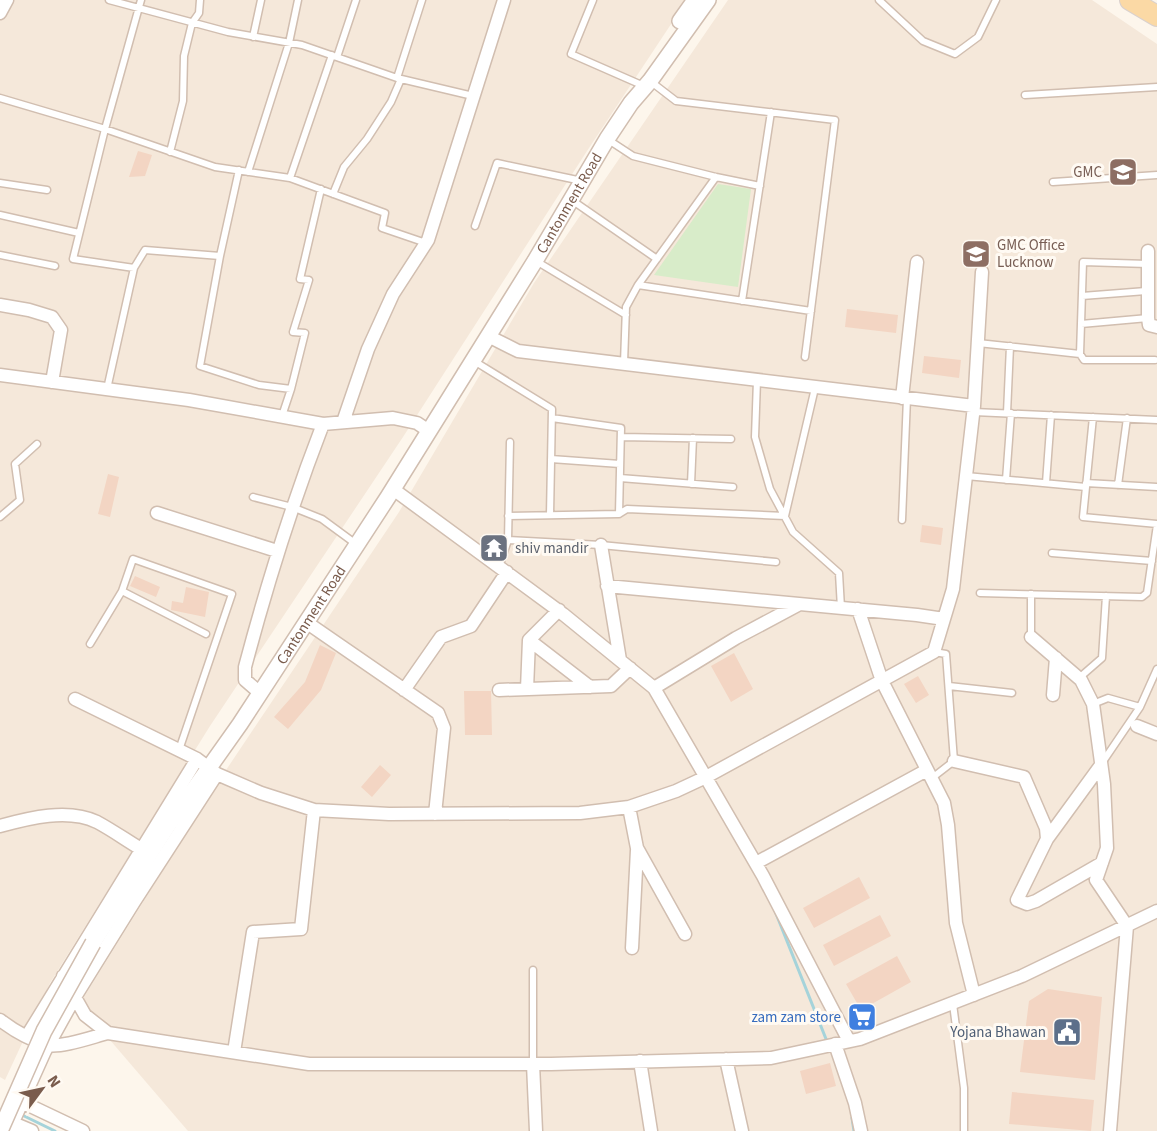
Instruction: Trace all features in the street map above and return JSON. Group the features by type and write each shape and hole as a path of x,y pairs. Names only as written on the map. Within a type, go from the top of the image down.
{"main road":[{"path":"1130,0 1157,16"}],"street":[{"path":"0,13 7,0"},
{"path":"343,422 368,349 389,303 426,243 504,0"},
{"name":"Cantonment Road","path":"8,1128 44,1031 93,943 167,827 260,693 393,489 536,261 607,139 695,0"},
{"name":"Cantonment Road","path":"644,83 708,0"},
{"path":"1148,258 1146,291 1152,322"},
{"path":"904,398 916,262"},
{"path":"75,699 261,793 314,810 389,814 580,813 629,807 676,791 706,777 934,652 953,589 974,409 982,272"},
{"path":"0,305 52,317 61,330 52,381"},
{"path":"488,336 518,351 904,398 974,409"},
{"path":"0,375 189,400 323,424 393,418 417,423 429,431"},
{"path":"260,693 245,680 245,667 277,551 323,424"},
{"path":"393,489 559,610 654,688 756,863 849,1041"},
{"path":"157,513 277,551"},
{"path":"601,545 620,660"},
{"path":"404,690 441,637 471,626 503,569"},
{"path":"608,586 858,609 944,620"},
{"path":"654,688 736,638 799,604"},
{"path":"858,609 882,681 944,803 956,923 974,995"},
{"path":"527,689 529,640 559,610"},
{"path":"306,622 438,713 444,728 435,814"},
{"path":"1031,637 1079,678 1094,704 1104,784 1107,848 1096,880 1127,926 1110,1131"},
{"path":"529,640 590,687"},
{"path":"1053,695 1056,658"},
{"path":"499,690 611,686 630,668"},
{"path":"1137,726 1157,734"},
{"path":"954,761 1024,777 1046,828 1047,839"},
{"path":"1101,765 1047,839 1017,900 1027,904 1036,901 1102,863"},
{"path":"27,1036 141,849 207,767"},
{"path":"32,1131 8,1128 48,1045 134,902 207,767"},
{"path":"756,863 930,774"},
{"path":"629,807 637,848 632,948"},
{"path":"234,1052 254,932 301,929 314,810"},
{"path":"0,826 23,820 70,815 95,821 141,849"},
{"path":"637,848 685,934"},
{"path":"0,1020 12,1029 48,1045 64,1044 108,1033 309,1064 532,1064 771,1058 860,1039 953,1004 1022,976 1157,911"},
{"path":"63,976 89,1020 108,1033"},
{"path":"836,1044 855,1103 861,1131"},
{"path":"726,1059 742,1131"},
{"path":"640,1061 651,1131"},
{"path":"532,1064 536,1131"},
{"path":"22,1102 82,1131"}],"lane":[{"path":"109,0 192,23 302,45 399,79 473,96"},
{"path":"135,268 73,259 105,129 141,0"},
{"path":"170,152 183,101 184,56 192,23 199,13 200,0"},
{"path":"253,37 261,0"},
{"path":"248,172 289,43 298,0"},
{"path":"290,178 356,0"},
{"path":"333,194 344,167 391,102 422,0"},
{"path":"593,0 571,54 644,83 676,101 835,120 805,357"},
{"path":"882,1 922,41 955,54 978,37 996,0"},
{"path":"1025,95 1157,87"},
{"path":"0,98 105,129 215,167 290,178 385,213 382,228 426,243"},
{"path":"742,301 771,112"},
{"path":"607,139 633,156 760,186"},
{"path":"475,226 497,163 583,181"},
{"path":"239,170 220,256 200,366 259,385 291,389"},
{"path":"1053,182 1157,176"},
{"path":"624,364 626,307 638,285 716,177"},
{"path":"0,183 47,190"},
{"path":"282,417 304,333 293,332 309,280 300,279 321,189"},
{"path":"572,201 657,259"},
{"path":"0,215 79,233"},
{"path":"107,389 135,268 145,250 220,256"},
{"path":"0,255 55,266"},
{"path":"1148,258 1083,262 1080,354 1084,360 1155,360"},
{"path":"536,261 626,315"},
{"path":"638,285 810,311"},
{"path":"1082,296 1146,291"},
{"path":"1081,324 1152,322"},
{"path":"978,343 1080,354"},
{"path":"1006,480 1010,346"},
{"path":"473,360 552,409 550,515"},
{"path":"756,380 755,437 770,489 794,532 839,573 841,608"},
{"path":"785,516 815,387"},
{"path":"902,520 904,398"},
{"path":"974,409 1009,413 1157,420"},
{"path":"1046,483 1051,415"},
{"path":"980,593 1142,597 1147,593 1157,524 1083,517 1093,417"},
{"path":"552,418 621,428 619,514"},
{"path":"1118,485 1127,418"},
{"path":"621,437 731,439"},
{"path":"691,483 693,438"},
{"path":"503,569 508,540 510,442"},
{"path":"0,517 20,500 15,464 37,444"},
{"path":"551,459 620,465"},
{"path":"966,476 1046,483 1157,487"},
{"path":"620,478 733,487"},
{"path":"253,497 292,507 322,519 357,544"},
{"path":"508,516 619,514 627,509 785,516"},
{"path":"508,540 601,545 776,562"},
{"path":"1052,553 1152,561"},
{"path":"90,644 122,591 133,559 232,594 179,750"},
{"path":"122,591 206,634"},
{"path":"1031,594 1031,637"},
{"path":"1079,678 1102,658 1106,596"},
{"path":"930,774 954,761 946,654 934,652"},
{"path":"1101,765 1140,707 1157,669"},
{"path":"949,686 1012,693"},
{"path":"1094,704 1108,699 1140,707"},
{"path":"532,1064 533,970"},
{"path":"953,1004 964,1088 964,1131"}],"shaded area":[{"path":"0,0 687,0 403,437 210,726 50,983 5,1080 0,1077"},
{"path":"728,0 1092,0 1157,44 1157,1131 188,1131 86,1012 84,997 214,788 399,512 534,283"}],"green space":[{"path":"718,184 751,189 738,287 654,275"}],"building":[{"path":"138,151 152,155 145,176 129,177"},
{"path":"847,309 898,315 896,333 845,327"},
{"path":"924,356 961,360 959,378 922,373"},
{"path":"108,474 119,477 110,517 98,514"},
{"path":"922,525 943,528 941,545 920,542"},
{"path":"135,576 160,587 156,597 130,586"},
{"path":"186,587 209,592 205,617 171,610 172,601 183,603"},
{"path":"320,645 336,653 321,690 288,729 274,717 305,682"},
{"path":"734,653 753,689 731,702 711,666"},
{"path":"918,676 929,695 916,703 904,684"},
{"path":"464,691 491,691 492,735 465,735"},
{"path":"380,765 391,775 372,797 361,787"},
{"path":"859,877 870,898 814,928 803,908"},
{"path":"880,915 891,936 834,966 823,945"},
{"path":"897,956 911,982 861,1010 846,984"},
{"path":"1048,989 1102,997 1095,1080 1020,1072 1029,1001"},
{"path":"830,1063 836,1086 806,1094 800,1071"},
{"path":"1012,1092 1094,1100 1091,1131 1009,1124"}],"waterway":[{"path":"775,911 828,1044"},
{"path":"20,1114 55,1131"},
{"path":"852,1118 854,1131"}],"place":[{"name":"GMC","path":"1123,172"},
{"name":"GMC Office Lucknow","path":"976,254"},
{"name":"shiv mandir","path":"494,548"},
{"name":"zam zam store","path":"862,1017"},
{"name":"Yojana Bhawan","path":"1067,1032"}]}
